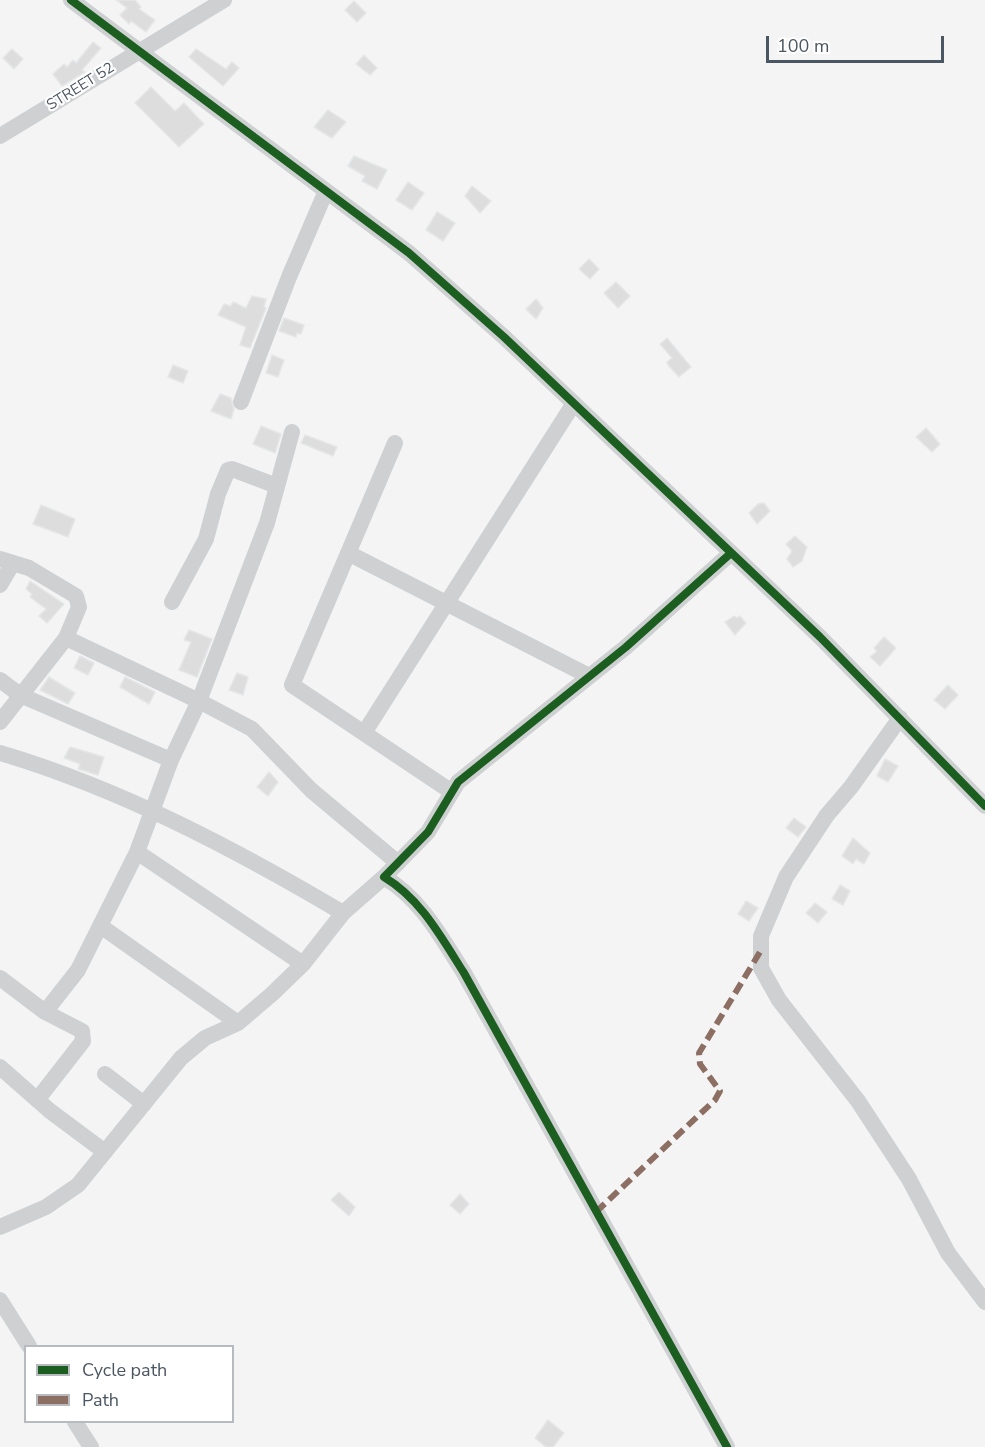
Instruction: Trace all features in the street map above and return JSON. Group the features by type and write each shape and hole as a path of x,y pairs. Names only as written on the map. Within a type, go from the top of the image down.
{"street":[{"path":"71,0 409,253 574,404 730,553 900,718 985,806"},
{"name":"STREET 52","path":"0,136 224,0"},
{"path":"241,402 289,277 326,191"},
{"path":"364,733 574,404"},
{"path":"45,1012 78,970 102,927 137,852 171,760 199,701 267,523 292,432"},
{"path":"395,443 292,685 452,792"},
{"path":"172,602 206,540 218,494 228,470 232,469 277,486"},
{"path":"348,553 589,676"},
{"path":"0,1227 46,1207 78,1185 181,1058 205,1038 238,1023 303,964 343,913 384,877 428,832 458,782 626,647 730,553"},
{"path":"0,585 7,561 29,568 76,597 78,614 66,638 0,722"},
{"path":"66,638 199,701 252,729 311,790 398,863"},
{"path":"0,680 20,695 171,760"},
{"path":"900,718 851,787 827,814 786,877 761,936 761,968 779,1000 858,1101 909,1179 948,1253 985,1302"},
{"path":"0,753 44,766 151,812 253,860 343,913"},
{"path":"137,852 303,964"},
{"path":"384,877 396,884 418,905 464,973 727,1447"},
{"path":"102,927 238,1023"},
{"path":"0,978 45,1012 82,1031 83,1041 37,1100"},
{"path":"0,1066 37,1100 105,1152"},
{"path":"105,1074 144,1104"},
{"path":"0,1300 28,1345"},
{"path":"76,1423 91,1447"}],"building":[{"path":"116,0 135,0 141,7 139,9 155,20 146,32 131,21 129,24 120,15 127,8"},
{"path":"354,1 366,13 357,22 345,10"},
{"path":"93,42 101,48 82,70 85,72 62,86 53,74 64,64 67,67 73,60 76,63"},
{"path":"12,49 23,59 14,69 3,58"},
{"path":"196,49 226,69 232,62 239,68 223,86 189,57"},
{"path":"364,55 377,68 370,75 356,64"},
{"path":"151,87 175,111 184,103 204,124 179,147 135,103"},
{"path":"328,110 346,122 332,138 314,127"},
{"path":"354,156 387,170 377,189 362,181 365,176 348,166"},
{"path":"408,182 424,193 412,210 396,200"},
{"path":"472,186 491,201 480,213 465,196"},
{"path":"437,212 455,223 443,241 426,230"},
{"path":"589,259 599,269 590,279 579,269"},
{"path":"616,282 630,296 618,308 604,293"},
{"path":"252,296 266,299 264,307 266,308 250,348 240,345 246,327 218,315 224,304 231,306 233,302 246,308"},
{"path":"536,299 543,308 536,319 526,309"},
{"path":"284,318 304,325 301,334 297,333 296,337 279,331"},
{"path":"667,338 691,367 679,377 668,365 667,362 672,358 660,344"},
{"path":"272,355 284,360 278,377 266,373"},
{"path":"173,365 188,371 183,383 168,377"},
{"path":"220,394 231,398 234,409 231,419 211,411"},
{"path":"261,426 281,434 275,453 253,444"},
{"path":"926,428 940,444 932,452 916,437"},
{"path":"305,435 337,447 333,456 301,443"},
{"path":"764,503 770,511 757,524 749,513 758,504"},
{"path":"41,505 75,519 68,537 33,524"},
{"path":"795,536 807,547 802,561 793,567 787,559 792,551 786,544"},
{"path":"30,581 64,604 47,623 39,616 46,609 30,597 32,594 26,589"},
{"path":"734,616 737,618 740,616 746,623 735,635 725,622"},
{"path":"189,630 212,639 197,677 179,670 191,642 184,640"},
{"path":"884,637 896,648 880,666 870,657 877,651 874,648"},
{"path":"80,656 94,663 88,675 74,668"},
{"path":"237,673 248,677 243,695 229,690"},
{"path":"49,677 75,693 68,704 40,690"},
{"path":"125,677 155,692 149,704 120,687"},
{"path":"948,685 958,695 945,709 934,700"},
{"path":"70,747 104,757 98,775 78,769 80,764 64,758"},
{"path":"885,759 898,766 888,782 877,776"},
{"path":"269,772 278,782 268,796 257,787"},
{"path":"794,818 806,827 798,837 786,828"},
{"path":"853,838 870,853 864,864 856,859 853,864 842,856"},
{"path":"840,885 850,891 843,905 832,899"},
{"path":"746,901 758,908 749,921 738,914"},
{"path":"815,903 827,912 818,923 806,913"},
{"path":"339,1192 355,1207 349,1216 331,1200"},
{"path":"460,1194 469,1204 460,1214 450,1205"},
{"path":"548,1420 564,1433 553,1447 546,1447 535,1438"}],"marked path":[{"path":"596,1212 715,1100 720,1091 700,1064 699,1053 760,952"}],"cycle path":[{"path":"71,0 409,253 504,337 820,637 985,806"},
{"path":"727,1447 464,973 420,908 409,896 384,877 428,832 458,782 626,647 731,553"}]}
